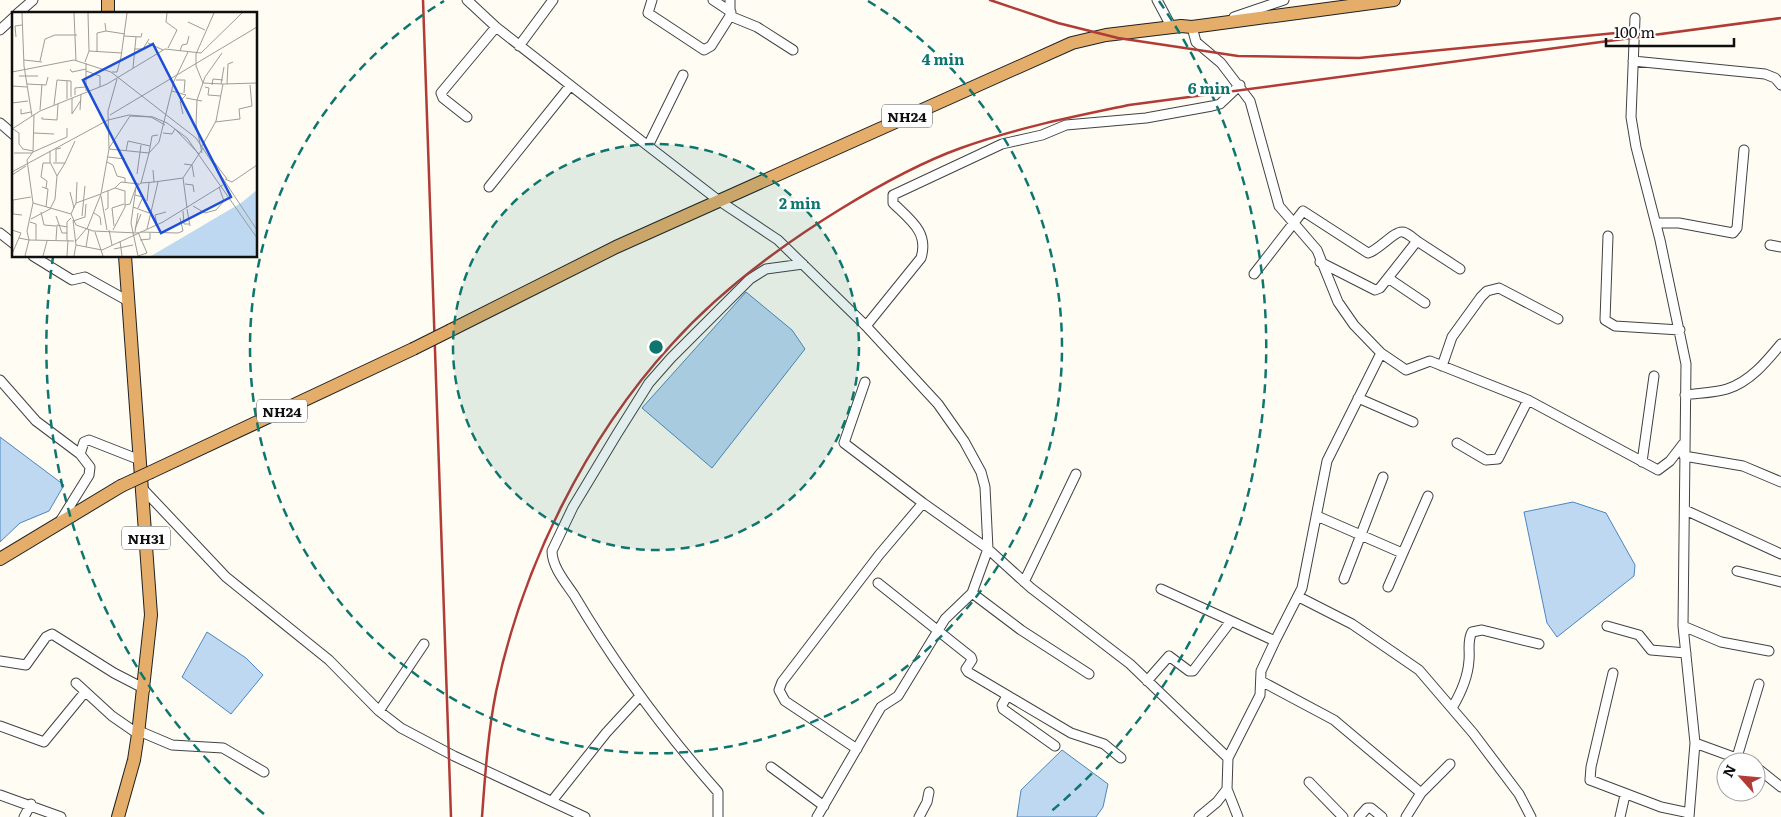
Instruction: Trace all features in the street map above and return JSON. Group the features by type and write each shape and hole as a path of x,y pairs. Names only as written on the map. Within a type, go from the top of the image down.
{"highway":[{"name":"NH24","path":"0,559 61,520 121,486 413,349 616,246 1072,43 1106,35 1172,28 1192,28 1394,0"},
{"name":"NH31","path":"118,817 134,760 145,689 151,615 125,258"}],"street":[{"path":"19,12 33,0"},
{"path":"467,0 496,27 570,86 718,200 778,240 866,326 938,404 964,441 981,472 985,487 988,549 972,593 945,619 898,696 881,707 817,817"},
{"path":"519,46 553,0"},
{"path":"652,0 648,13 704,50 711,46 730,14 730,0"},
{"path":"713,0 730,14 757,27 792,50"},
{"path":"1157,0 1172,28"},
{"path":"1216,24 1284,0"},
{"path":"1613,673 1589,775 1590,780 1625,795 1689,815 1695,743 1683,626 1686,364 1680,330 1656,223 1636,147 1631,118 1635,18"},
{"path":"0,30 12,19"},
{"path":"467,117 443,98 441,93 496,27"},
{"path":"1192,28 1196,42 1221,63 1240,85 1250,101 1279,206 1317,250 1320,262 1338,302 1354,325 1381,354 1406,370 1430,361 1528,400 1658,470 1664,467 1684,444"},
{"path":"1633,61 1765,74 1775,78 1781,85"},
{"path":"648,146 684,75"},
{"path":"866,326 921,258 925,246 918,230 893,203 893,195 1002,144 1075,124 1146,118 1212,106 1220,104 1240,85"},
{"path":"489,187 570,86"},
{"path":"0,122 12,133"},
{"path":"1656,223 1679,222 1734,233 1737,228 1744,150"},
{"path":"1254,274 1302,212 1368,253 1378,249 1399,232 1403,232 1460,269"},
{"path":"0,233 12,242"},
{"path":"1608,236 1604,318 1608,324 1680,330"},
{"path":"1320,262 1375,290 1380,288 1417,241"},
{"path":"1770,245 1781,247"},
{"path":"36,258 72,280 85,277 128,301"},
{"path":"718,817 718,792 672,740 601,642 552,558 554,545 573,507 649,383 671,358 750,279 766,269 803,264"},
{"path":"1388,278 1425,303"},
{"path":"1442,366 1452,337 1481,296 1487,291 1499,288 1558,319"},
{"path":"1685,395 1727,389 1743,382 1767,361 1781,344"},
{"path":"1238,817 1227,789 1228,758 1260,695 1261,671 1299,597 1327,462 1381,354"},
{"path":"1642,462 1654,376"},
{"path":"0,380 46,431 80,454 90,468 89,475 61,520"},
{"path":"866,382 844,443 923,504 988,549 1024,582 1130,664 1228,758"},
{"path":"1358,398 1413,422"},
{"path":"1457,443 1491,462 1498,459 1528,400"},
{"path":"80,454 84,442 90,440 140,460"},
{"path":"1684,456 1743,466 1781,482"},
{"path":"1024,582 1076,474"},
{"path":"1344,579 1383,477"},
{"path":"142,488 226,577 329,660 379,711 411,734 585,817"},
{"path":"1388,587 1428,496"},
{"path":"857,749 785,701 779,695 779,690 782,682 879,555 923,504"},
{"path":"1685,510 1781,554"},
{"path":"1317,516 1402,553"},
{"path":"1738,571 1781,582"},
{"path":"878,583 972,658 966,669 968,672 1071,733 1104,744 1121,758"},
{"path":"1161,589 1276,641"},
{"path":"972,593 1021,630 1089,674"},
{"path":"1299,597 1352,624 1419,670 1452,708 1519,794 1532,817"},
{"path":"1147,681 1169,656 1189,671 1193,671 1231,621"},
{"path":"1607,626 1639,635 1651,650 1686,653"},
{"path":"1683,626 1721,642 1769,651"},
{"path":"1452,708 1462,690 1466,677 1469,639 1472,632 1482,630 1539,644"},
{"path":"0,661 26,665 46,637 52,634 114,673 145,689"},
{"path":"379,711 424,644"},
{"path":"1261,681 1334,720 1421,793"},
{"path":"76,683 112,716 138,733 178,746 223,748 264,772"},
{"path":"1738,752 1759,684"},
{"path":"0,726 44,742 85,692"},
{"path":"552,801 606,733 640,696"},
{"path":"1007,696 1002,705 1003,709 1055,746"},
{"path":"1695,743 1721,752"},
{"path":"1406,817 1421,793 1450,764"},
{"path":"771,767 824,806"},
{"path":"1766,775 1781,787"},
{"path":"1309,782 1343,817"},
{"path":"1199,817 1217,802 1227,789"},
{"path":"919,817 927,802 929,792"},
{"path":"0,795 31,804 61,817"},
{"path":"1620,817 1625,795"},
{"path":"24,817 31,804"},
{"path":"1358,817 1367,808 1372,808 1382,817"}],"water":[{"path":"746,292 792,330 805,349 712,468 642,408"},
{"path":"0,437 64,485 49,511 20,523 0,542"},
{"path":"1573,502 1606,513 1635,565 1634,576 1557,637 1547,623 1524,512"},
{"path":"207,632 246,658 263,675 231,714 182,677"},
{"path":"1062,750 1108,784 1103,807 1096,817 1017,817 1021,790"}],"railway":[{"path":"423,0 451,817"},
{"path":"990,0 1058,23 1118,38 1238,56 1359,58 1626,32"},
{"path":"482,817 491,723 496,692 508,645 522,598 540,552 585,462 612,420 641,381 690,325 751,271 794,239 839,210 899,176 961,148 1023,129 1129,105 1781,18"}]}
